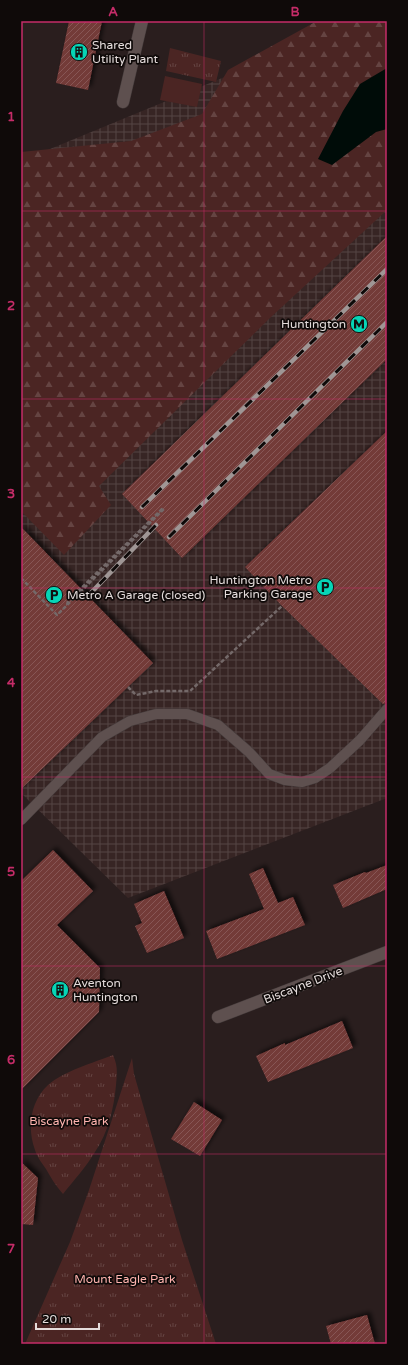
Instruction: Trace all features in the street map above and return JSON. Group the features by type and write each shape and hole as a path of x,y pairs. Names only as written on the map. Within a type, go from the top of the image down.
{"street":[{"path":"123,102 142,21"},
{"name":"Biscayne Drive","path":"218,1017 387,952"}],"lane":[{"path":"21,820 102,737 130,721 156,714 187,714 218,725 250,752 269,774 285,780 302,782 315,778 330,768 360,740 387,709"}],"path":[{"path":"21,578 57,615 67,606 164,509 162,509 68,601 67,606"},
{"path":"67,606 71,604"},
{"path":"128,687 136,695 156,691 190,691 282,606"}],"shaded area":[{"path":"360,21 387,21 387,798 128,898 21,793 21,161"},
{"path":"387,68 387,129 376,132 332,165 318,159 343,111 360,84"}],"green space":[{"path":"317,21 387,21 387,210 271,317 99,486 111,505 64,555 21,511 21,152 131,141 202,114 228,70"},
{"path":"170,48 221,61 216,82 166,71"},
{"path":"165,76 202,84 197,107 160,100"},
{"name":"Biscayne Park","path":"113,1055 117,1073 114,1102 107,1129 100,1145 63,1194 38,1158 35,1150 31,1133 34,1107 42,1092 55,1080 79,1068"},
{"name":"Mount Eagle Park","path":"132,1058 134,1074 182,1240 216,1344 25,1344 70,1242 89,1190"}],"building":[{"name":"Shared Utility Plant","path":"69,21 102,21 88,90 56,83"},
{"path":"387,236 387,359 182,558 122,494"},
{"name":"Huntington Metro Parking Garage","path":"387,431 387,703 383,704 282,606 245,567"},
{"name":"Metro A Garage (closed)","path":"21,527 153,663 21,789"},
{"name":"Aventon Huntington","path":"53,850 93,891 57,925 100,968 99,1012 21,1090 21,881"},
{"path":"387,865 387,889 343,908 333,885"},
{"path":"263,868 278,903 293,897 305,925 217,959 206,931 264,909 249,874"},
{"path":"164,891 184,938 147,953 135,926 142,923 134,904"},
{"path":"342,1021 353,1048 268,1082 256,1056"},
{"path":"194,1102 222,1120 200,1156 171,1139"},
{"path":"21,1162 38,1178 33,1225 21,1224"},
{"path":"367,1315 375,1344 331,1344 326,1326"}],"railway":[{"path":"142,507 387,269"},
{"path":"169,537 387,322"},
{"path":"87,597 156,525"}],"place":[{"name":"Shared Utility Plant","path":"79,52"},
{"name":"Huntington","path":"359,324"},
{"name":"Huntington Metro Parking Garage","path":"325,587"},
{"name":"Metro A Garage (closed)","path":"54,595"},
{"name":"Aventon Huntington","path":"60,990"}]}
